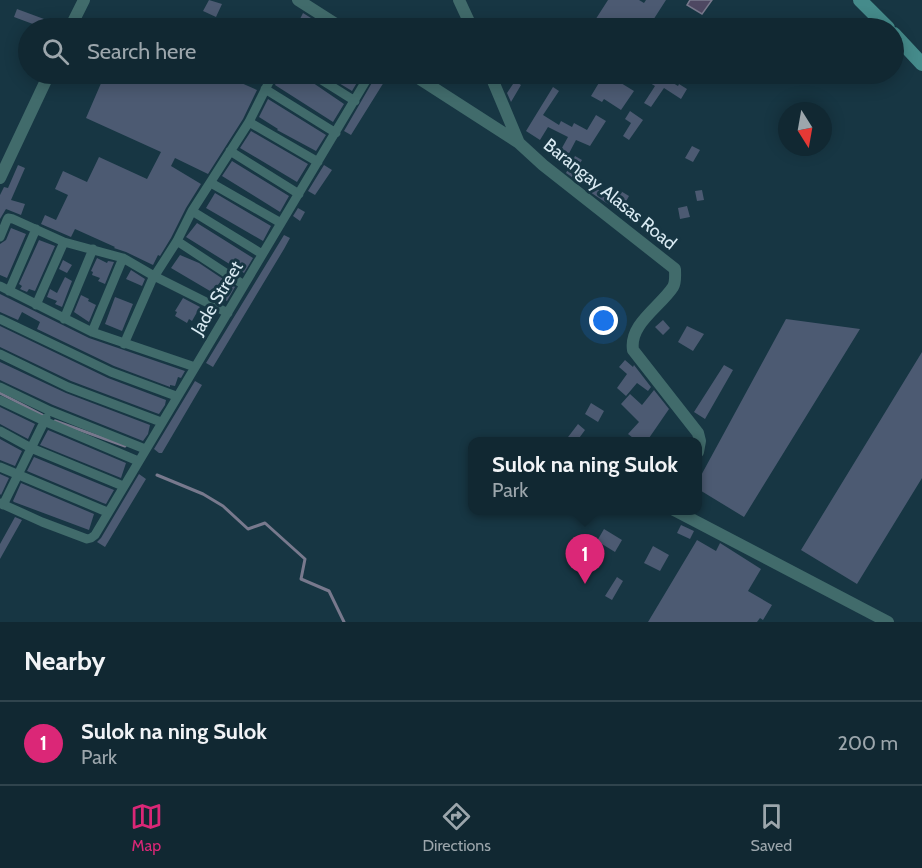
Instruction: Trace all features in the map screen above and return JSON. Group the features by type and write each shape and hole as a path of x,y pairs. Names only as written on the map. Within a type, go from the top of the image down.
{"main road":[{"path":"860,0 878,18"},
{"path":"904,45 922,64"}],"street":[{"path":"75,18 84,0"},
{"path":"298,0 326,18"},
{"path":"459,0 467,18"},
{"path":"0,178 44,84"},
{"path":"124,344 154,276 249,122 268,84"},
{"path":"328,84 355,101"},
{"name":"Jade Street","path":"1,507 87,539 91,538 364,84"},
{"path":"428,84 519,143"},
{"path":"494,84 519,143"},
{"path":"266,89 336,133"},
{"path":"249,122 318,162"},
{"name":"Barangay Alasas Road","path":"519,143 543,165 675,269 674,285 639,327 633,337 633,350 699,437"},
{"path":"230,151 299,194"},
{"path":"211,183 281,223"},
{"path":"192,211 262,254"},
{"path":"0,237 8,218 64,242 123,258 228,313"},
{"path":"36,229 4,288 92,332 195,367"},
{"path":"177,241 244,285"},
{"path":"36,304 64,242"},
{"path":"64,319 93,249"},
{"path":"92,332 123,258"},
{"path":"0,319 111,372 176,396"},
{"path":"0,354 68,387 161,422"},
{"path":"0,387 50,411 145,449"},
{"path":"0,400 138,461"},
{"path":"1,507 50,411"},
{"path":"0,431 31,448 123,486"},
{"path":"0,467 107,512"},
{"path":"684,515 888,622"}],"shaded area":[{"path":"690,0 712,0 702,14 687,5"}],"building":[{"path":"209,0 222,4 216,17 203,11"},
{"path":"608,0 639,0 644,3 646,0 666,0 654,18 596,18"},
{"path":"17,9 41,18 18,18 14,17"},
{"path":"303,13 311,18 300,18"},
{"path":"101,84 244,84 257,90 243,119 208,174 175,158 171,166 201,184 153,265 75,229 71,237 41,224 45,215 56,220 68,195 55,189 63,171 87,182 99,157 147,179 161,152 86,118"},
{"path":"315,84 344,104 333,122 275,85"},
{"path":"340,84 356,84 352,91"},
{"path":"371,84 383,84 351,135 344,131"},
{"path":"513,84 521,85 511,102 507,93"},
{"path":"598,84 623,84 634,91 621,110 604,99 602,102 591,96"},
{"path":"652,84 678,86 679,84 687,89 681,99 664,88 651,107 644,103 655,86"},
{"path":"553,87 559,91 543,115 559,125 561,121 572,127 574,123 587,130 596,115 606,121 590,146 576,140 566,159 558,155 568,137 548,127 540,140 526,131"},
{"path":"268,99 326,135 316,151 277,130 259,117"},
{"path":"630,111 643,120 629,140 623,136 631,123 625,119"},
{"path":"251,131 308,164 297,182 240,148"},
{"path":"692,146 700,150 693,162 685,158"},
{"path":"575,156 582,160 572,177 566,173"},
{"path":"232,161 289,196 280,212 222,176"},
{"path":"18,165 25,168 11,200 25,204 21,215 6,209 0,219 0,195 4,187 8,188"},
{"path":"324,165 332,170 315,195 308,191"},
{"path":"594,186 612,201 619,190 629,196 620,212 590,192"},
{"path":"702,190 704,200 697,201 695,191"},
{"path":"215,193 271,226 263,241 206,208"},
{"path":"687,206 690,217 680,219 678,208"},
{"path":"298,208 305,212 300,221 293,216"},
{"path":"197,223 253,258 244,273 186,237"},
{"path":"11,228 26,234 7,278 0,275 0,244 6,240"},
{"path":"284,235 290,238 213,367 206,363"},
{"path":"39,240 55,246 35,291 29,289 27,292 20,289 22,286 19,284"},
{"path":"180,255 199,263 235,287 227,301 171,268"},
{"path":"97,258 107,263 108,261 114,262 105,284 98,281 100,278 92,275 91,271"},
{"path":"63,260 72,265 67,273 59,269"},
{"path":"131,270 145,279 142,286 126,279"},
{"path":"65,277 72,281 62,307 55,304 57,301 47,297 50,289 57,293"},
{"path":"0,294 89,338 185,371 181,378 178,377 175,386 170,385 170,387 114,366 37,329 40,322 22,312 18,320 0,312"},
{"path":"81,295 96,305 89,322 74,312"},
{"path":"115,297 133,304 122,331 105,324"},
{"path":"183,298 200,307 192,321 189,319 187,323 175,316 177,312 175,311"},
{"path":"786,319 860,329 744,517 702,491 702,474"},
{"path":"663,320 670,328 663,335 655,327"},
{"path":"0,326 108,378 166,400 165,405 159,414 71,381 0,347"},
{"path":"687,326 704,334 693,351 678,342"},
{"path":"922,352 922,478 857,584 801,550"},
{"path":"625,360 633,367 634,365 651,387 648,391 637,383 626,396 617,388 627,374 619,367"},
{"path":"0,362 66,393 150,425 148,434 143,441 53,405 2,381 0,380"},
{"path":"724,365 733,370 705,419 694,412"},
{"path":"195,381 202,385 162,453 159,453 154,449"},
{"path":"654,390 669,409 650,437 632,437 628,434 639,422 621,404 630,394 642,405"},
{"path":"591,403 604,411 598,422 585,414"},
{"path":"0,407 35,424 28,439 0,424"},
{"path":"578,424 585,430 580,437 568,437"},
{"path":"48,430 126,463 121,478 40,445"},
{"path":"0,439 22,451 15,466 0,460"},
{"path":"34,457 114,490 106,504 103,503 27,471"},
{"path":"0,474 9,478 1,495 0,494"},
{"path":"139,474 146,479 105,547 97,542"},
{"path":"21,483 94,514 89,530 14,502"},
{"path":"15,517 22,520 0,559 0,544"},
{"path":"681,525 694,531 690,539 677,533"},
{"path":"604,529 622,540 615,552 597,541"},
{"path":"697,540 716,551 720,543 761,569 748,591 772,605 763,620 760,618 757,622 648,622"},
{"path":"653,546 669,555 660,571 644,563"},
{"path":"617,577 623,581 612,600 605,596"}],"waterway":[{"path":"0,393 44,416"},
{"path":"55,421 125,446"},
{"path":"157,475 203,494 223,506 248,529 265,523 305,559 301,579 329,591 344,622"}],"place":[{"name":"Sulok na ning Sulok","path":"585,584"}]}
